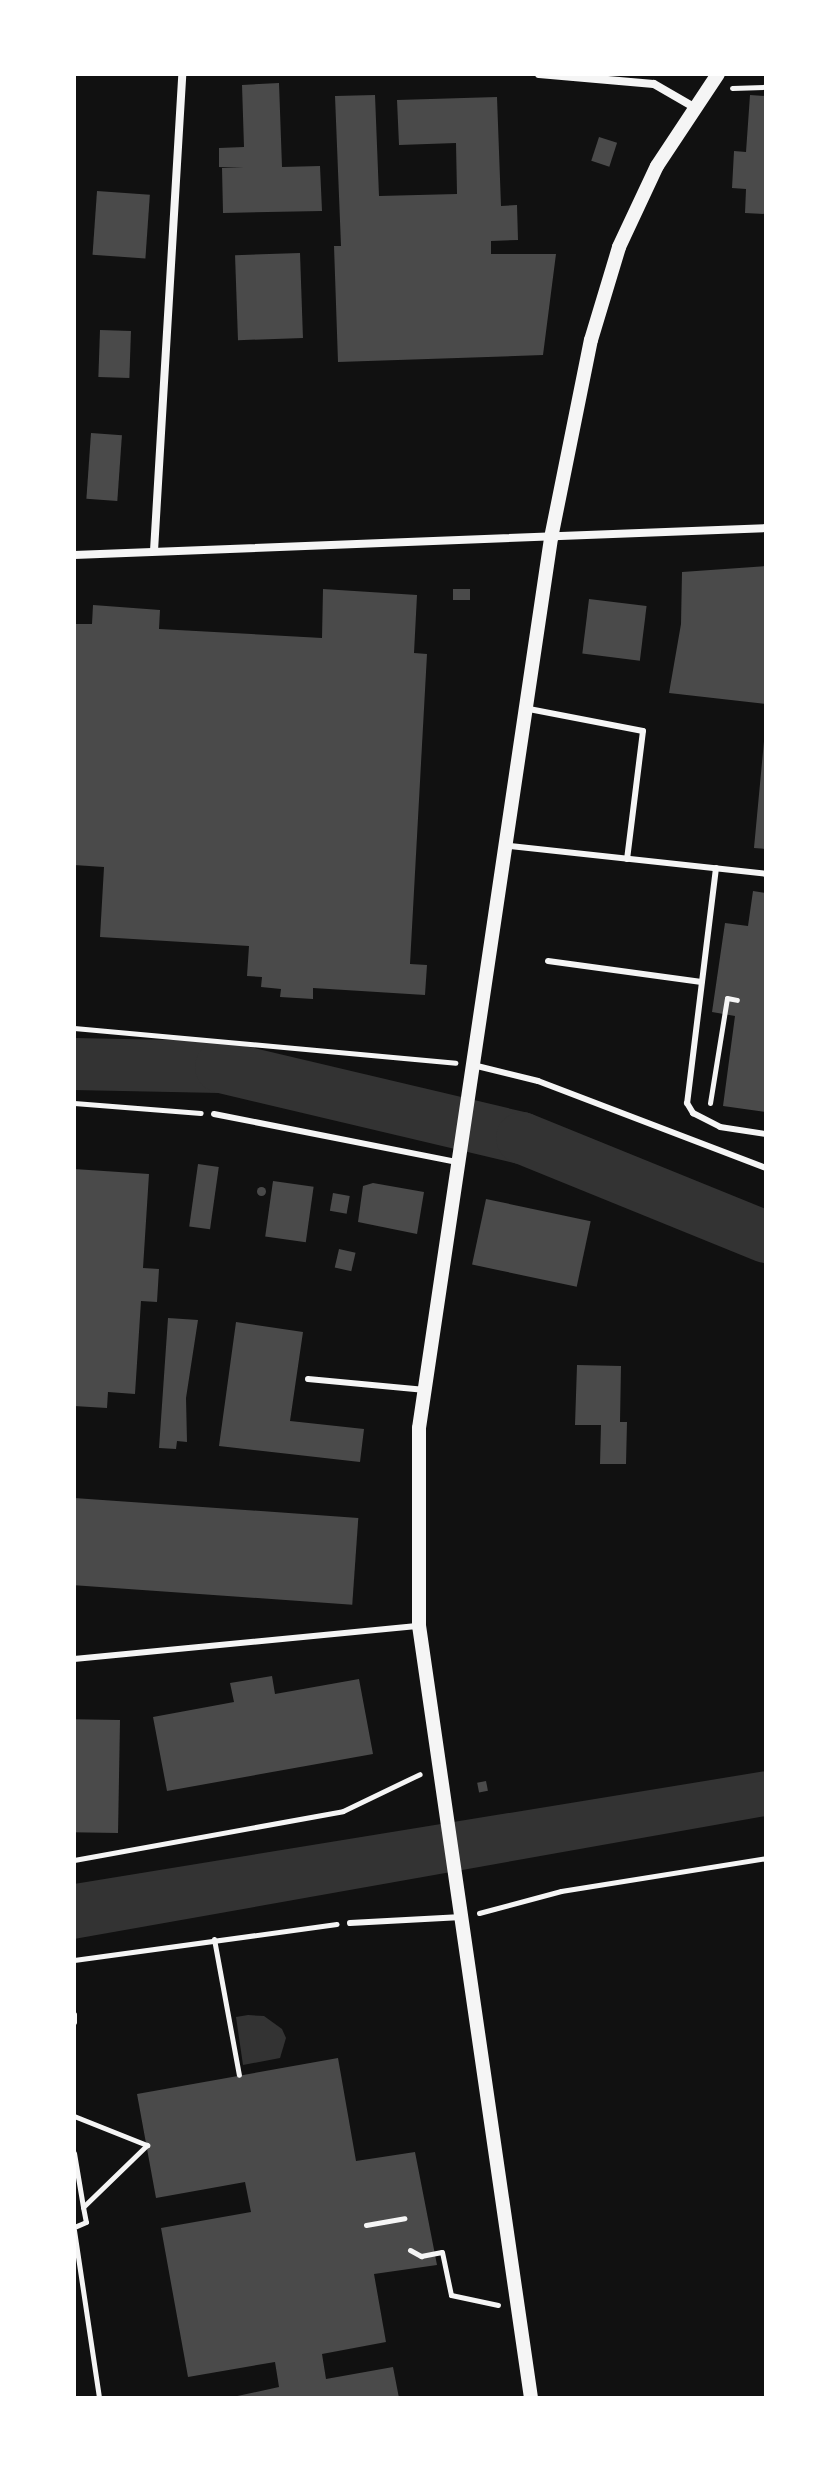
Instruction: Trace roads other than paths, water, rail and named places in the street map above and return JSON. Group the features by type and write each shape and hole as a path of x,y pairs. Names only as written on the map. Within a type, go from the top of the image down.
{"street":[{"path":"154,551 182,74"},
{"path":"539,74 654,84 692,106"},
{"path":"531,2398 419,1626 419,1428 472,1071 510,846 551,538 591,340 619,247 692,106 714,80"},
{"path":"74,555 766,528"}],"lane":[{"path":"529,709 643,731 627,859"},
{"path":"510,846 766,874"},
{"path":"716,868 687,1103 693,1113 720,1127 766,1134"},
{"path":"548,961 702,982"},
{"path":"472,1071 538,1081 766,1168"},
{"path":"214,1114 459,1156"},
{"path":"308,1379 425,1390"},
{"path":"74,1659 419,1626"},
{"path":"350,1923 462,1917"}],"waterway":[{"path":"74,1064 221,1067 522,1138 766,1237"}]}
